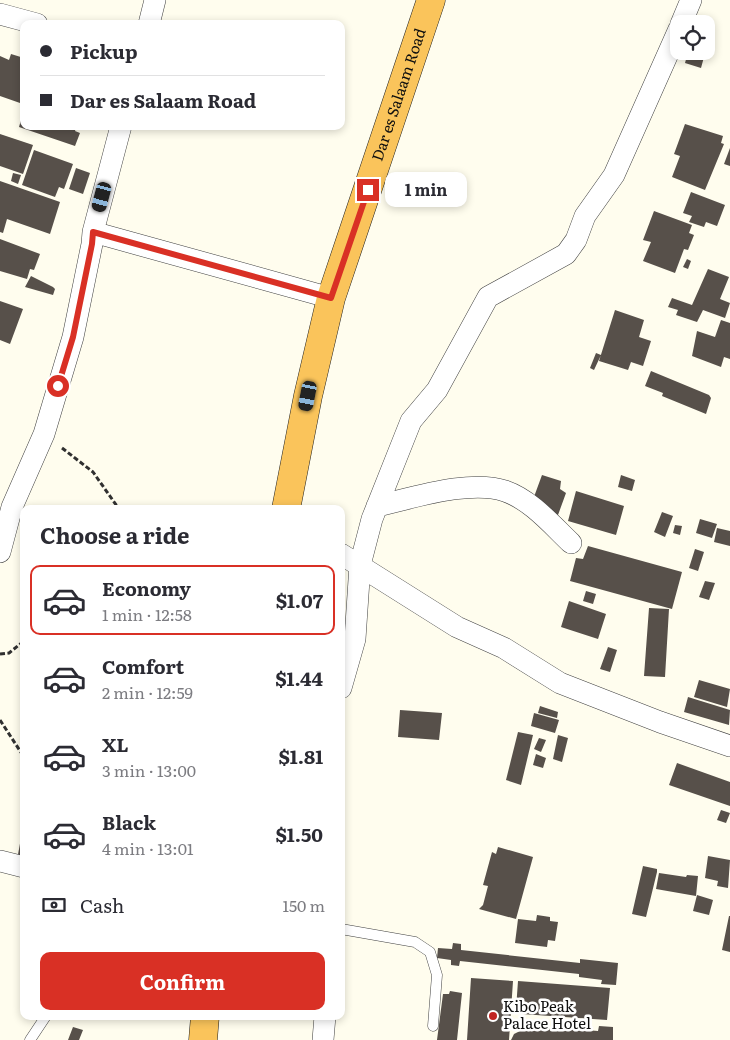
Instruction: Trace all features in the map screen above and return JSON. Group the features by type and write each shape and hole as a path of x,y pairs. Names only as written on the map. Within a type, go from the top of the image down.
{"highway":[{"name":"Dar es Salaam Road","path":"287,505 308,396 331,298 430,0"},
{"path":"202,1040 204,1020"}],"street":[{"path":"150,20 156,0"},
{"path":"684,15 690,0"},
{"path":"0,14 22,20"},
{"path":"345,674 355,639 360,565 377,506 411,421 437,390 488,298 566,254 576,240 585,216 614,175 670,49"},
{"path":"0,552 12,507 44,434 73,337 93,232 120,130"},
{"path":"93,232 331,298"},
{"path":"377,506 449,490 485,487 505,491 535,510 571,543"},
{"path":"345,556 458,627 504,648 560,683 660,722 730,746"},
{"path":"0,862 20,866"},
{"path":"323,1040 325,1020"}],"lane":[{"path":"345,930 415,942 430,952 437,975 433,1026"},
{"path":"30,1040 43,1020"}],"path":[{"path":"44,434 93,472 116,505"},
{"path":"0,654 9,653 20,644"},
{"path":"0,720 20,751"}],"building":[{"path":"11,54 20,57 20,103 0,96 0,56 9,60"},
{"path":"686,60 703,60 701,68 685,63"},
{"path":"685,124 723,136 721,143 724,144 705,190 672,177 680,156 674,154"},
{"path":"28,130 75,130 80,133 75,146"},
{"path":"0,134 33,145 23,174 0,166"},
{"path":"730,148 730,166 724,164"},
{"path":"34,150 73,164 64,189 59,187 55,197 22,185"},
{"path":"76,168 90,173 83,194 69,189"},
{"path":"13,173 21,175 18,184 11,181"},
{"path":"0,181 60,202 50,234 7,219 3,233 0,232"},
{"path":"691,192 725,205 717,226 706,222 704,227 689,222 692,216 683,213"},
{"path":"654,211 692,225 689,233 694,235 688,250 684,249 675,273 643,261 651,242 643,240"},
{"path":"0,239 40,254 34,270 30,269 27,279 0,271"},
{"path":"687,259 691,261 688,269 683,267"},
{"path":"708,269 729,277 720,299 730,303 725,318 703,310 697,322 676,315 678,310 668,307 672,298 692,305"},
{"path":"31,276 53,287 55,289 53,295 25,287"},
{"path":"0,301 23,309 10,344 0,340"},
{"path":"615,310 644,320 639,337 651,341 643,366 631,362 628,370 599,361"},
{"path":"721,320 730,323 730,359 724,357 721,367 692,356 697,331 715,337"},
{"path":"596,353 601,355 594,370 590,368"},
{"path":"651,371 709,395 711,398 706,414 662,396 663,393 645,386"},
{"path":"542,475 561,481 560,489 566,493 558,515 531,505"},
{"path":"621,475 635,480 632,491 618,487"},
{"path":"576,491 624,506 616,535 568,521"},
{"path":"662,512 673,516 665,537 654,532"},
{"path":"700,519 717,524 712,538 696,533"},
{"path":"675,525 682,526 680,535 673,533"},
{"path":"717,528 730,531 730,546 714,542"},
{"path":"588,546 682,572 672,609 570,581 576,558 583,559"},
{"path":"695,549 704,552 698,571 689,568"},
{"path":"705,581 715,583 709,600 699,597"},
{"path":"586,591 596,594 593,604 583,601"},
{"path":"569,601 606,614 598,639 561,627"},
{"path":"649,608 669,609 665,677 644,676"},
{"path":"608,647 617,650 610,672 600,669"},
{"path":"699,680 730,689 727,707 694,697"},
{"path":"688,697 730,710 729,725 684,712"},
{"path":"540,706 558,712 557,718 538,713"},
{"path":"400,710 442,713 439,740 398,737"},
{"path":"534,713 559,720 555,733 531,726"},
{"path":"518,732 533,735 521,785 506,780"},
{"path":"558,735 568,738 562,762 553,759"},
{"path":"539,738 546,740 541,752 534,749"},
{"path":"536,754 546,758 543,768 533,765"},
{"path":"677,763 730,782 730,806 669,785"},
{"path":"721,810 730,813 726,823 717,820"},
{"path":"20,844 20,860 17,860"},
{"path":"498,847 533,857 516,919 479,909 483,905 488,886 483,885 492,852 496,854"},
{"path":"708,856 730,860 728,888 717,886 718,881 705,878"},
{"path":"643,866 657,869 646,917 632,914"},
{"path":"659,873 686,877 687,875 698,876 696,896 656,889"},
{"path":"697,895 713,900 709,915 693,911"},
{"path":"537,915 550,917 550,921 558,922 555,941 548,940 547,947 515,943 518,919 536,921"},
{"path":"730,916 730,952 722,950"},
{"path":"453,943 461,944 461,950 580,963 580,959 618,963 616,985 601,984 602,980 579,977 579,974 460,961 459,966 451,965 451,960 437,958 438,948 452,949"},
{"path":"471,978 513,981 509,1040 467,1040"},
{"path":"518,981 610,988 607,1020 522,1014 523,1009 516,1009"},
{"path":"450,991 462,993 457,1040 437,1040 443,994 449,994"},
{"path":"522,1025 598,1031 599,1026 613,1027 613,1040 511,1040 514,1034 522,1030"},
{"path":"73,1027 83,1030 79,1040 68,1040"}],"place":[{"name":"Kibo Peak Palace Hotel","path":"493,1016"}],"route":[{"path":"58,386 73,337 93,232 331,298 368,190"}]}
